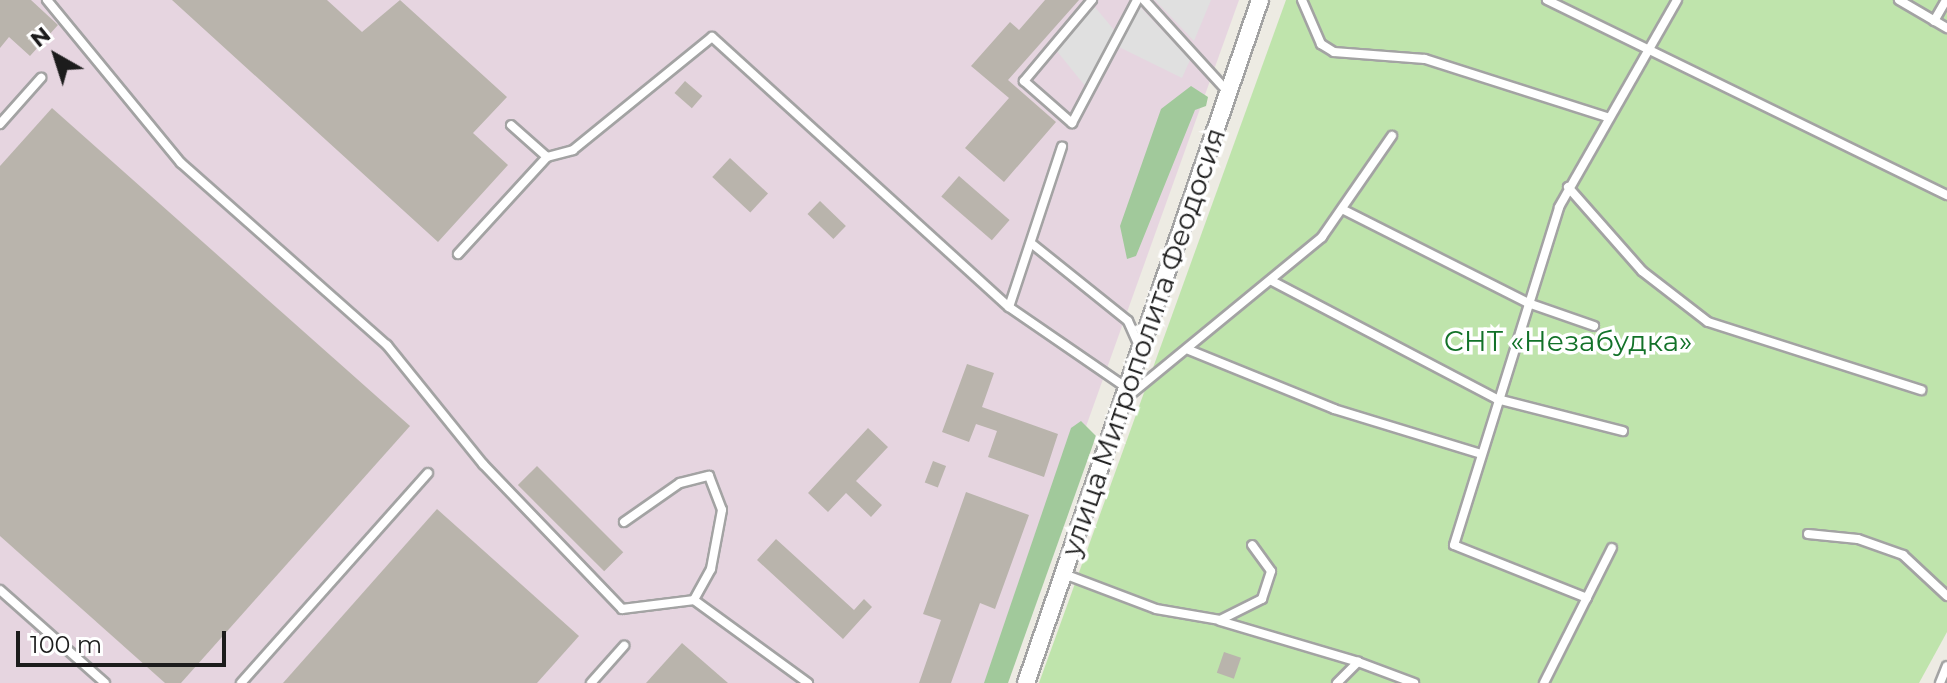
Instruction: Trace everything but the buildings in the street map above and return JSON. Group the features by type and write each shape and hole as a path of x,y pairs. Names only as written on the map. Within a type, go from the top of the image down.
{"street":[{"name":"улица Митрополита Феодосия","path":"1026,683 1260,0"}],"lane":[{"path":"47,0 181,163 387,345 483,464 622,609 694,600 808,683"},
{"path":"1092,0 1024,81 1072,123 1137,0"},
{"path":"1144,0 1228,91"},
{"path":"1302,0 1316,37 1334,52 1425,59 1607,117"},
{"path":"1547,0 1947,195"},
{"path":"1587,598 1454,545 1497,399 1568,187 1677,0"},
{"path":"1899,0 1947,28"},
{"path":"1934,21 1946,0"},
{"path":"458,254 547,157 573,150 712,37 1009,307 1126,394 1189,350 1272,281 1344,210 1392,136"},
{"path":"0,124 41,78"},
{"path":"511,125 547,157"},
{"path":"1009,307 1062,147"},
{"path":"1568,187 1642,271 1708,322 1921,390"},
{"path":"1344,210 1528,303 1594,326"},
{"path":"1031,243 1128,321 1141,350"},
{"path":"1272,281 1497,399 1623,431"},
{"path":"1189,350 1334,409 1481,454"},
{"path":"241,683 428,473"},
{"path":"624,522 680,483 709,476 722,510 711,569 694,600"},
{"path":"1808,534 1858,539 1903,555 1947,596"},
{"path":"1220,620 1262,599 1271,571 1252,545"},
{"path":"1544,683 1612,548"},
{"path":"1064,574 1156,609 1220,620 1358,662 1414,683"},
{"path":"0,590 105,683"},
{"path":"591,683 624,646"},
{"path":"1337,683 1358,662"},
{"path":"1940,683 1947,666"}],"shaded area":[{"path":"0,0 1239,0 994,683 0,683"},
{"path":"1155,0 1211,0 1194,41"},
{"path":"1094,6 1115,31 1086,87 1056,50"},
{"path":"1140,7 1190,60 1182,78 1119,47"}],"green space":[{"name":"СНТ «Незабудка»","path":"1286,0 1947,0 1947,632 1919,683 1039,683"},
{"path":"1191,86 1208,97 1206,106 1195,110 1136,256 1127,259 1120,226 1161,109"},
{"path":"1081,421 1096,436 1008,683 984,683 1071,428"}]}
